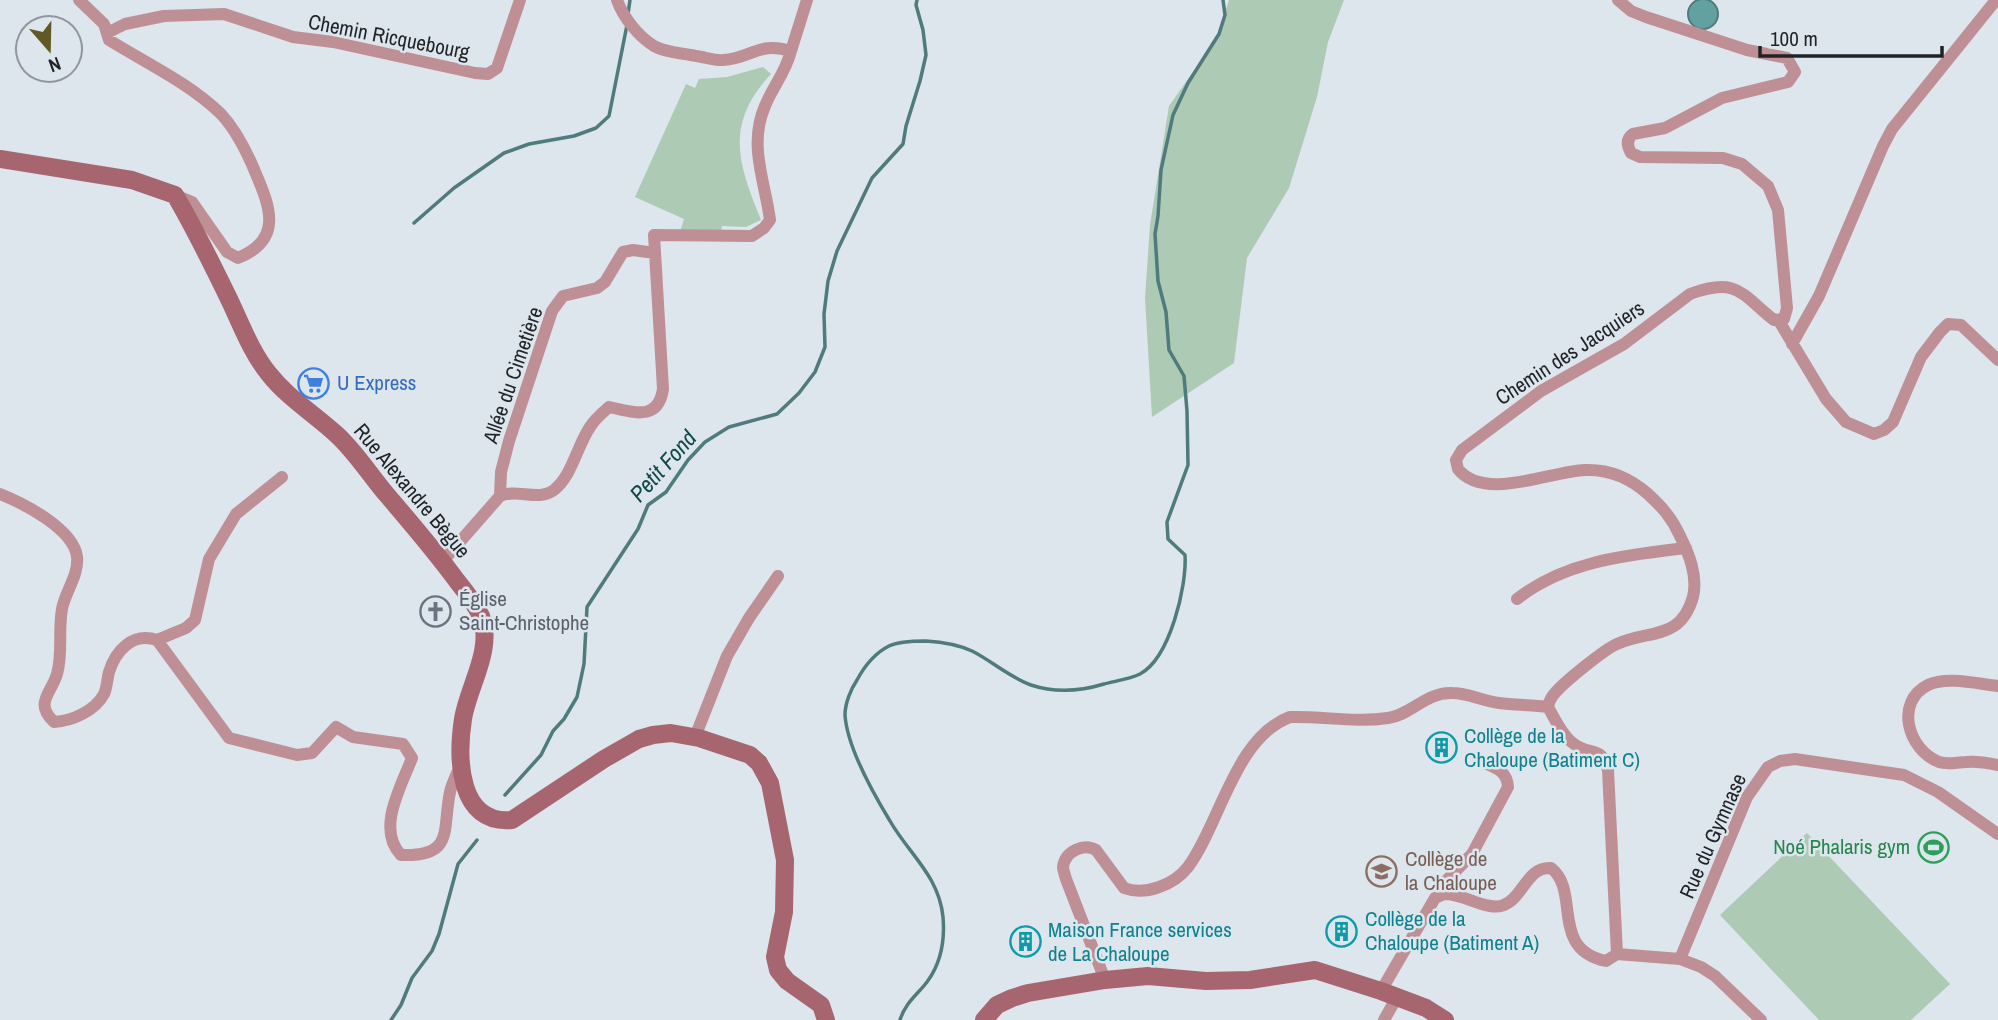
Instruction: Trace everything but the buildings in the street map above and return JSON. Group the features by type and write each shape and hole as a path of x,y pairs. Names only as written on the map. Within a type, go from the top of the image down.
{"main road":[{"path":"0,159 132,180 176,195"},
{"name":"Rue Alexandre Bègue","path":"176,195 253,350 267,371 290,397 337,435 443,561 478,611 484,624 485,638 463,717 462,762 466,791 477,809 489,818 499,821 512,820 639,739 671,733 695,737 750,755 759,763 770,783 785,860 784,912 775,957 778,970 787,981 821,1005 825,1020"},
{"path":"984,1020 997,1005 1012,998 1105,980 1148,976 1206,981 1250,980 1315,970 1426,1008 1445,1020"}],"street":[{"path":"79,0 104,24 109,40 198,95 222,115 244,145 269,205 270,217 263,241 253,252 238,258 228,252 192,202 176,195"},
{"name":"Chemin Ricquebourg","path":"107,33 125,24 164,16 224,14 293,37 333,42 475,74 488,74 498,68 520,0"},
{"path":"617,0 629,23 654,46 663,49 722,60 740,57 763,48 777,47 791,51"},
{"path":"443,561 500,496 508,492 542,495 553,490 563,480 590,426 609,407 643,413 653,410 661,402 663,389 654,235 752,236 770,220 758,167 757,132 765,105 786,70 807,0"},
{"path":"1618,0 1631,11 1646,18 1747,50 1787,58 1791,62 1795,72 1788,82 1723,98 1665,128 1633,134 1629,136 1628,143 1631,153 1640,157 1723,158 1742,164 1768,186 1778,210 1787,308 1786,315 1779,321"},
{"path":"1793,344 1819,296 1892,129 1996,0"},
{"name":"Allée du Cimetière","path":"500,496 501,472 509,441 552,311 564,296 597,288 605,282 624,253 632,250 655,253"},
{"name":"Chemin des Jacquiers","path":"1686,548 1674,522 1663,507 1631,481 1616,474 1584,470 1501,484 1471,479 1458,469 1457,460 1462,450 1541,391 1624,344 1690,294 1703,290 1728,288 1752,298 1771,318 1779,321 1826,399 1846,422 1874,434 1893,422 1921,357 1948,324 1961,325 1998,360"},
{"path":"157,640 186,628 195,620 209,559 236,514 282,478"},
{"path":"0,494 43,516 70,541 77,556 75,572 62,609 57,674 44,701 46,715 54,722 68,722 87,711 104,694 110,669 121,650 134,639 146,636 157,640 229,738 298,755 312,753 335,727 353,737 403,744 412,758 390,825 392,845 401,855 419,856 437,848 447,832 450,791 462,762"},
{"path":"1517,599 1534,585 1553,575 1628,555 1686,548 1694,572 1694,592 1688,613 1676,625 1666,631 1612,647 1555,692 1548,707"},
{"path":"695,737 727,656 778,576"},
{"path":"1998,686 1945,681 1928,685 1913,699 1908,712 1908,728 1916,742 1938,761 1998,765"},
{"path":"1105,980 1066,879 1063,867 1066,860 1077,849 1090,847 1096,850 1124,888 1139,892 1171,881 1189,866 1237,772 1256,743 1280,720 1300,717 1360,720 1387,718 1400,715 1436,695 1452,692 1498,703 1548,707"},
{"path":"1548,707 1573,744 1601,754 1608,770 1617,954"},
{"name":"Rue du Gymnase","path":"1680,959 1747,797 1768,767 1780,761 1795,759 1904,775 1938,792 1998,834"},
{"path":"1444,894 1446,881 1472,854 1508,787 1507,777 1501,770 1478,760"},
{"path":"1384,1020 1389,994 1435,898 1453,893 1496,907 1506,905 1535,873 1544,867 1551,868 1562,881 1569,924 1575,941 1583,951 1606,961 1617,954 1680,959 1701,967 1715,976 1760,1020"}],"shaded area":[{"path":"1703,-1 1709,0 1717,8 1717,20 1709,28 1703,29 1697,28 1689,20 1688,14 1689,8 1697,0"},
{"path":"1229,0 1344,0 1328,42 1317,97 1289,188 1247,258 1234,363 1152,417 1145,298 1150,225 1169,106 1217,38"},
{"path":"763,67 771,74 746,110 740,144 746,180 761,220 746,227 722,226 721,231 680,232 684,219 635,197 686,84 695,88 699,79 727,77"},
{"path":"1807,833 1950,984 1911,1020 1819,1020 1720,915"}],"waterway":[{"path":"628,14 630,0"},
{"name":"Petit Fond","path":"505,795 541,755 553,731 577,697 584,664 587,607 638,529 648,505 666,492 688,460 705,442 729,427 777,414 799,393 815,372 825,347 824,314 828,281 837,251 872,178 903,144 926,55 917,0"},
{"path":"900,1020 908,1004 936,967 943,943 943,917 936,889 890,821 862,769 847,728 847,701 870,661 884,649 902,642 932,641 961,647 1023,682 1040,688 1059,690 1086,688 1136,676 1151,666 1160,653 1174,620 1183,584 1185,555 1168,539 1167,522 1188,465 1184,376 1169,350 1166,312 1158,281 1155,234 1161,170 1173,115 1188,83 1219,34 1225,15 1223,0"},
{"path":"414,223 454,188 504,153 529,144 574,136 596,128 609,116 627,25"},
{"name":"Petit Fond","path":"391,1020 401,1005 412,978 432,951 458,864 477,840"}],"place":[{"name":"U Express","path":"314,383"},
{"name":"Église Saint-Christophe","path":"436,611"},
{"name":"Collège de la Chaloupe (Batiment C)","path":"1441,748"},
{"name":"Noé Phalaris gym","path":"1933,847"},
{"name":"Collège de la Chaloupe","path":"1382,871"},
{"name":"Collège de la Chaloupe (Batiment A)","path":"1342,931"},
{"name":"Maison France services de La Chaloupe","path":"1025,942"}]}
